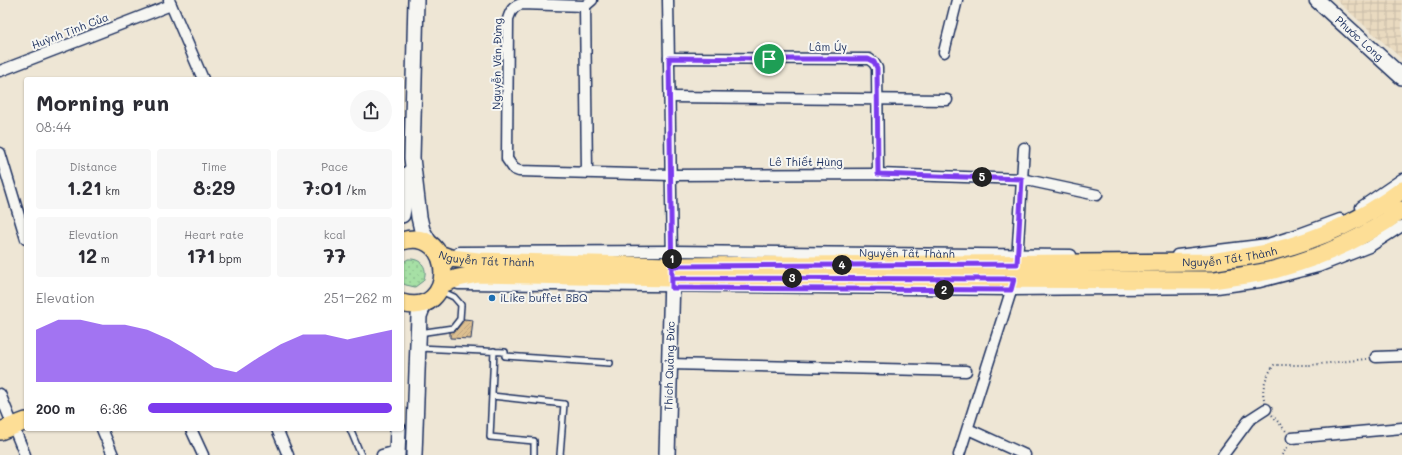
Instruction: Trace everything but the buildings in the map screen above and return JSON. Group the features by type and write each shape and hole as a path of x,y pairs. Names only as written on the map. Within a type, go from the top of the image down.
{"main road":[{"path":"416,0 407,138 412,158 419,217 424,234 443,264 444,274 440,287"},
{"name":"Phước Long","path":"1317,0 1402,77"},
{"path":"404,204 412,158"},
{"name":"Nguyễn Tất Thành","path":"1015,271 1212,262 1270,252 1339,228 1380,207 1402,190"},
{"name":"Nguyễn Tất Thành","path":"424,303 440,287 458,278 478,274 672,270 1015,271 1214,280 1277,269 1342,246 1388,220 1402,210"},
{"name":"Nguyễn Tất Thành","path":"404,240 414,239 423,241 435,250 450,258 478,261 672,270"},
{"name":"Thích Quảng Đức","path":"667,455 672,270"},
{"path":"404,303 415,305 424,303"},
{"path":"398,431 397,453 414,453 419,316 424,303"}],"street":[{"path":"668,0 672,270"},
{"path":"944,52 957,0"},
{"path":"170,3 201,77"},
{"name":"Huỳnh Tịnh Của","path":"0,71 170,3"},
{"path":"587,172 588,3"},
{"name":"Nguyễn Văn Đừng","path":"514,169 507,160 508,19 510,12 515,6 521,4 588,3"},
{"name":"Lâm Úy","path":"669,58 868,59 874,62 877,68 879,100 878,174"},
{"path":"670,97 947,100"},
{"path":"959,455 1015,271 1024,148"},
{"path":"0,153 24,232"},
{"name":"Lê Thiết Hùng","path":"514,169 519,171 671,175 878,174 1022,179 1097,195"},
{"name":"Nguyễn Tất Thành","path":"672,270 1015,271 1268,244 1300,234 1340,218 1365,205 1402,179"},
{"name":"Nguyễn Tất Thành","path":"1015,271 1190,290 1253,283 1318,267 1350,256 1369,247 1402,226"},
{"path":"1376,358 1402,356"},
{"path":"669,364 966,371"},
{"path":"0,395 25,455"},
{"path":"1223,455 1249,420 1266,409"},
{"path":"1292,438 1402,428"},
{"path":"968,429 1025,455"},
{"path":"103,431 113,455"},
{"path":"192,431 203,455"},
{"path":"278,431 288,455"},
{"path":"382,455 397,453"}],"lane":[{"path":"418,341 453,328 460,319 461,305 440,287"},
{"path":"418,341 505,352 505,356 610,363"},
{"path":"494,351 490,436 534,441 534,455"},
{"path":"492,396 564,404 560,455"},
{"path":"351,431 361,455"}],"path":[{"path":"1282,455 1292,438 1266,409 1262,394 1267,376 1274,366 1311,365 1376,358"}],"shaded area":[{"path":"1336,0 1402,0 1402,59"}],"green space":[{"path":"408,259 417,260 425,269 425,277 423,281 415,287 404,284 404,262"}],"place":[{"name":"iLike buffet BBQ","path":"492,298"}],"route":[{"path":"669,58 769,59 868,59 874,62 877,68 879,100 878,174 1022,179 1017,264 672,266 672,278 1014,279 1011,290 672,288 669,58"}]}
